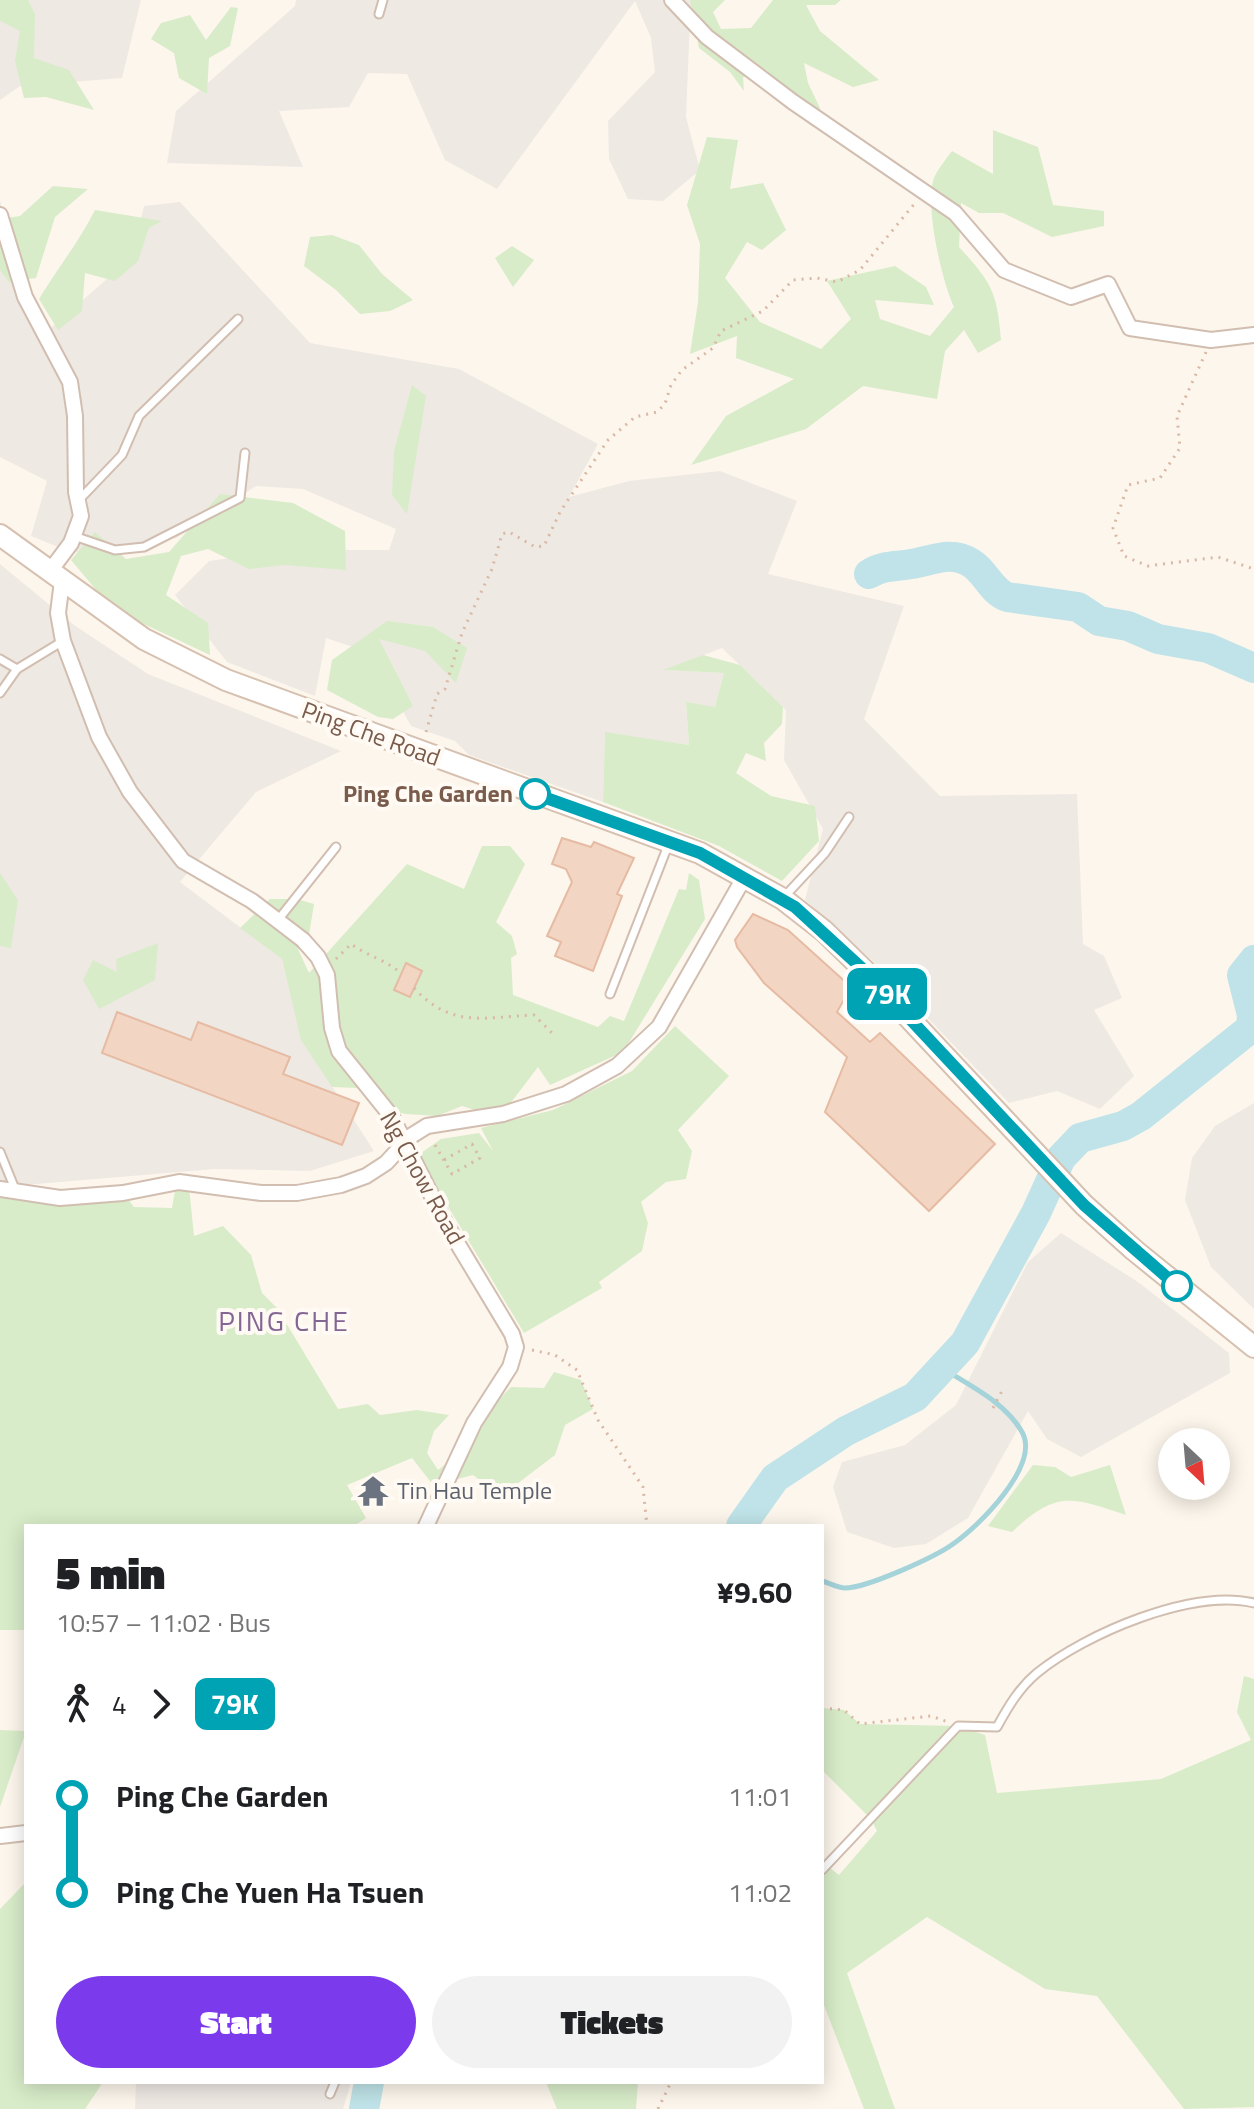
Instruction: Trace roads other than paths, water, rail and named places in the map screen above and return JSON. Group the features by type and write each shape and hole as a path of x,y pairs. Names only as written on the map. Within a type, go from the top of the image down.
{"street":[{"path":"672,0 707,37 793,102 955,213 1004,270 1071,297 1108,284 1130,328 1211,340 1254,335"},
{"path":"0,215 25,297 70,382 81,516 56,576"},
{"name":"Ping Che Road","path":"0,535 144,639 226,680 669,842 745,876 783,899 824,931 867,973 1084,1205 1134,1250 1254,1347"},
{"name":"Ng Chow Road","path":"56,576 63,641 106,751 130,792 177,855 278,920 310,947 326,969 332,1028 339,1051 390,1113 403,1145 516,1347 510,1367 474,1423 427,1524"},
{"path":"7,1189 60,1198 123,1193 179,1182 261,1193 297,1193 354,1181 386,1163 427,1126 521,1110 575,1090 617,1066 646,1042 667,1016 745,876"},
{"path":"0,1836 24,1833"}],"lane":[{"path":"379,14 383,0"},
{"path":"78,501 122,455 139,416 238,319"},
{"path":"74,536 115,550 157,542 240,498 245,453"},
{"path":"0,693 17,669 63,641"},
{"path":"0,659 17,669"},
{"path":"783,899 825,853 849,817"},
{"path":"610,994 669,842"},
{"path":"278,920 336,847"},
{"path":"0,1152 7,1189"},
{"path":"824,1868 958,1726 997,1727 1015,1696 1035,1675 1099,1636 1198,1601 1232,1599 1254,1603"},
{"path":"330,2094 334,2084"}],"waterway":[{"path":"869,574 884,568 956,557 971,563 996,590 1007,597 1078,607 1099,621 1128,626 1158,639 1208,648 1254,668"},
{"path":"742,1524 775,1478 846,1431 915,1397 965,1343 1036,1213 1061,1158 1080,1138 1123,1126 1141,1116 1251,1028 1252,1015 1242,975 1254,960"},
{"path":"824,1582 843,1588 855,1587 884,1578 932,1556 977,1524 1015,1477 1026,1446 1015,1421 997,1403 942,1368"},
{"path":"364,2109 369,2084"}],"place":[{"name":"Ping Che Garden","path":"535,794"},
{"name":"Tin Hau Temple","path":"373,1491"}],"district":[{"name":"PING CHE","path":"284,1321"}]}
